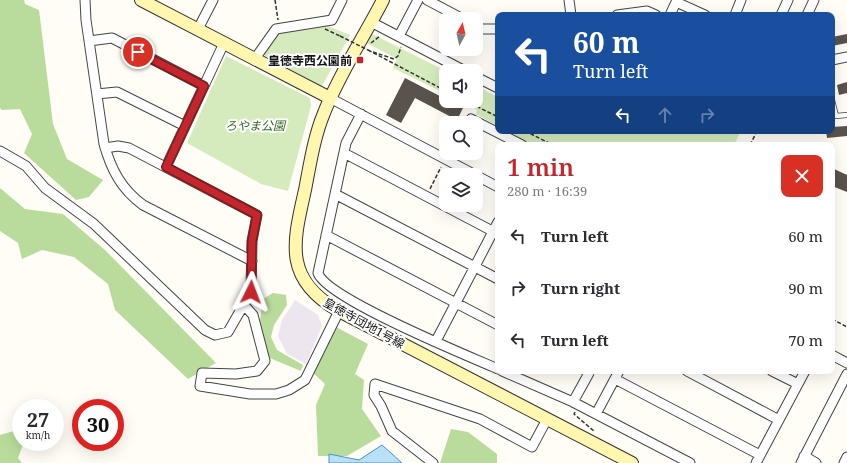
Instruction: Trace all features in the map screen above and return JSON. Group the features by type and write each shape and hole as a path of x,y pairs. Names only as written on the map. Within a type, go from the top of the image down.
{"street":[{"path":"85,0 89,41 105,148 112,171 119,182 143,205 252,261"},
{"path":"141,0 254,60 439,153"},
{"path":"198,29 212,0"},
{"path":"254,60 272,32 280,28 332,20 342,0"},
{"name":"皇徳寺団地1号線","path":"383,0 330,98 318,129 296,231 295,245 299,268 303,279 316,295 339,311 632,463"},
{"path":"398,40 418,0"},
{"path":"427,0 450,12"},
{"path":"569,0 571,12"},
{"path":"736,12 741,0"},
{"path":"782,12 788,0"},
{"path":"808,12 814,0"},
{"path":"671,12 676,1 699,12"},
{"path":"639,12 648,12"},
{"path":"371,22 398,40 450,64"},
{"path":"483,29 495,29"},
{"path":"89,41 112,38 204,86"},
{"path":"166,167 224,43"},
{"path":"835,59 847,57"},
{"path":"483,80 495,86"},
{"path":"97,94 117,92 185,126"},
{"path":"361,114 346,143 318,273 324,284 338,294 495,368"},
{"path":"483,124 495,131"},
{"path":"501,134 516,142"},
{"path":"0,151 26,166 45,188 94,224 205,330 215,335 228,332 253,286 252,261 254,229 257,215 129,148 118,146 105,148"},
{"path":"344,152 495,231"},
{"path":"453,160 495,185"},
{"path":"335,194 495,278"},
{"path":"436,341 474,267 495,234"},
{"path":"326,235 495,323"},
{"path":"244,305 252,315 265,361 257,371 236,374 202,373 200,386 250,394 276,394 289,390 305,380 339,311"},
{"path":"835,357 847,363"},
{"path":"508,374 596,414 690,463"},
{"path":"575,405 589,374"},
{"path":"693,374 779,420"},
{"path":"778,374 798,384"},
{"path":"596,414 617,375 760,460 803,374"},
{"path":"816,463 802,460 847,374"},
{"path":"433,463 392,431 388,425 381,406 374,395 375,384 480,419 532,447 547,419"},
{"path":"844,463 847,457"}],"lane":[{"path":"835,112 836,116 847,115"}],"path":[{"path":"275,0 280,28"},
{"path":"330,31 439,87"},
{"path":"369,42 372,43 380,35 386,38"},
{"path":"368,50 394,59 398,56 402,46 398,40"},
{"path":"480,108 495,116"},
{"path":"531,134 547,142"},
{"path":"426,196 446,160"},
{"path":"835,321 847,327"},
{"path":"575,405 574,414 596,434"}],"shaded area":[{"path":"295,300 318,315 322,326 306,364 287,354 278,336 282,320"}],"green space":[{"path":"0,0 24,0 25,4 39,10 53,124 67,159 103,180 89,197 76,200 24,153 32,134 20,109 2,110 0,108"},
{"path":"325,25 350,35 322,86 312,86 264,55 280,32"},
{"path":"372,34 439,68 439,91 393,68 397,59 367,43"},
{"name":"ろやま公園","path":"226,56 310,98 311,106 288,191 261,184 187,143"},
{"path":"483,90 495,96 495,124 483,118 483,116 476,114 477,110 473,108 483,108"},
{"path":"512,134 740,134 736,142 526,142"},
{"path":"0,188 25,209 63,214 106,251 216,363 188,379 115,310 108,284 74,257 42,250 22,259 18,243 0,231"},
{"path":"273,293 286,295 287,305 274,325 271,337 277,350 303,365 301,371 265,356 260,321 263,299"},
{"path":"336,327 368,344 355,374 364,380 362,409 381,436 347,456 318,456 316,405 325,384 311,371"},
{"path":"451,429 468,432 497,454 497,463 440,463"},
{"path":"12,432 12,451 21,451 18,458 22,463 0,463 0,435"}],"water":[{"path":"382,445 402,463 329,463 329,454 359,460"}],"building":[{"path":"847,34 847,43 835,45 835,36"},
{"path":"405,78 439,96 439,108 463,108 459,116 449,116 415,98 401,123 386,115"},
{"path":"847,82 847,93 839,95 837,85"},
{"path":"847,126 847,136 827,138 826,134 835,134 835,127"},
{"path":"835,169 847,175 847,192 835,187"}],"place":[{"name":"皇徳寺西公園前","path":"360,60"}],"route":[{"path":"138,52 204,86 166,167 257,215 252,241 253,286 251,292"}]}
